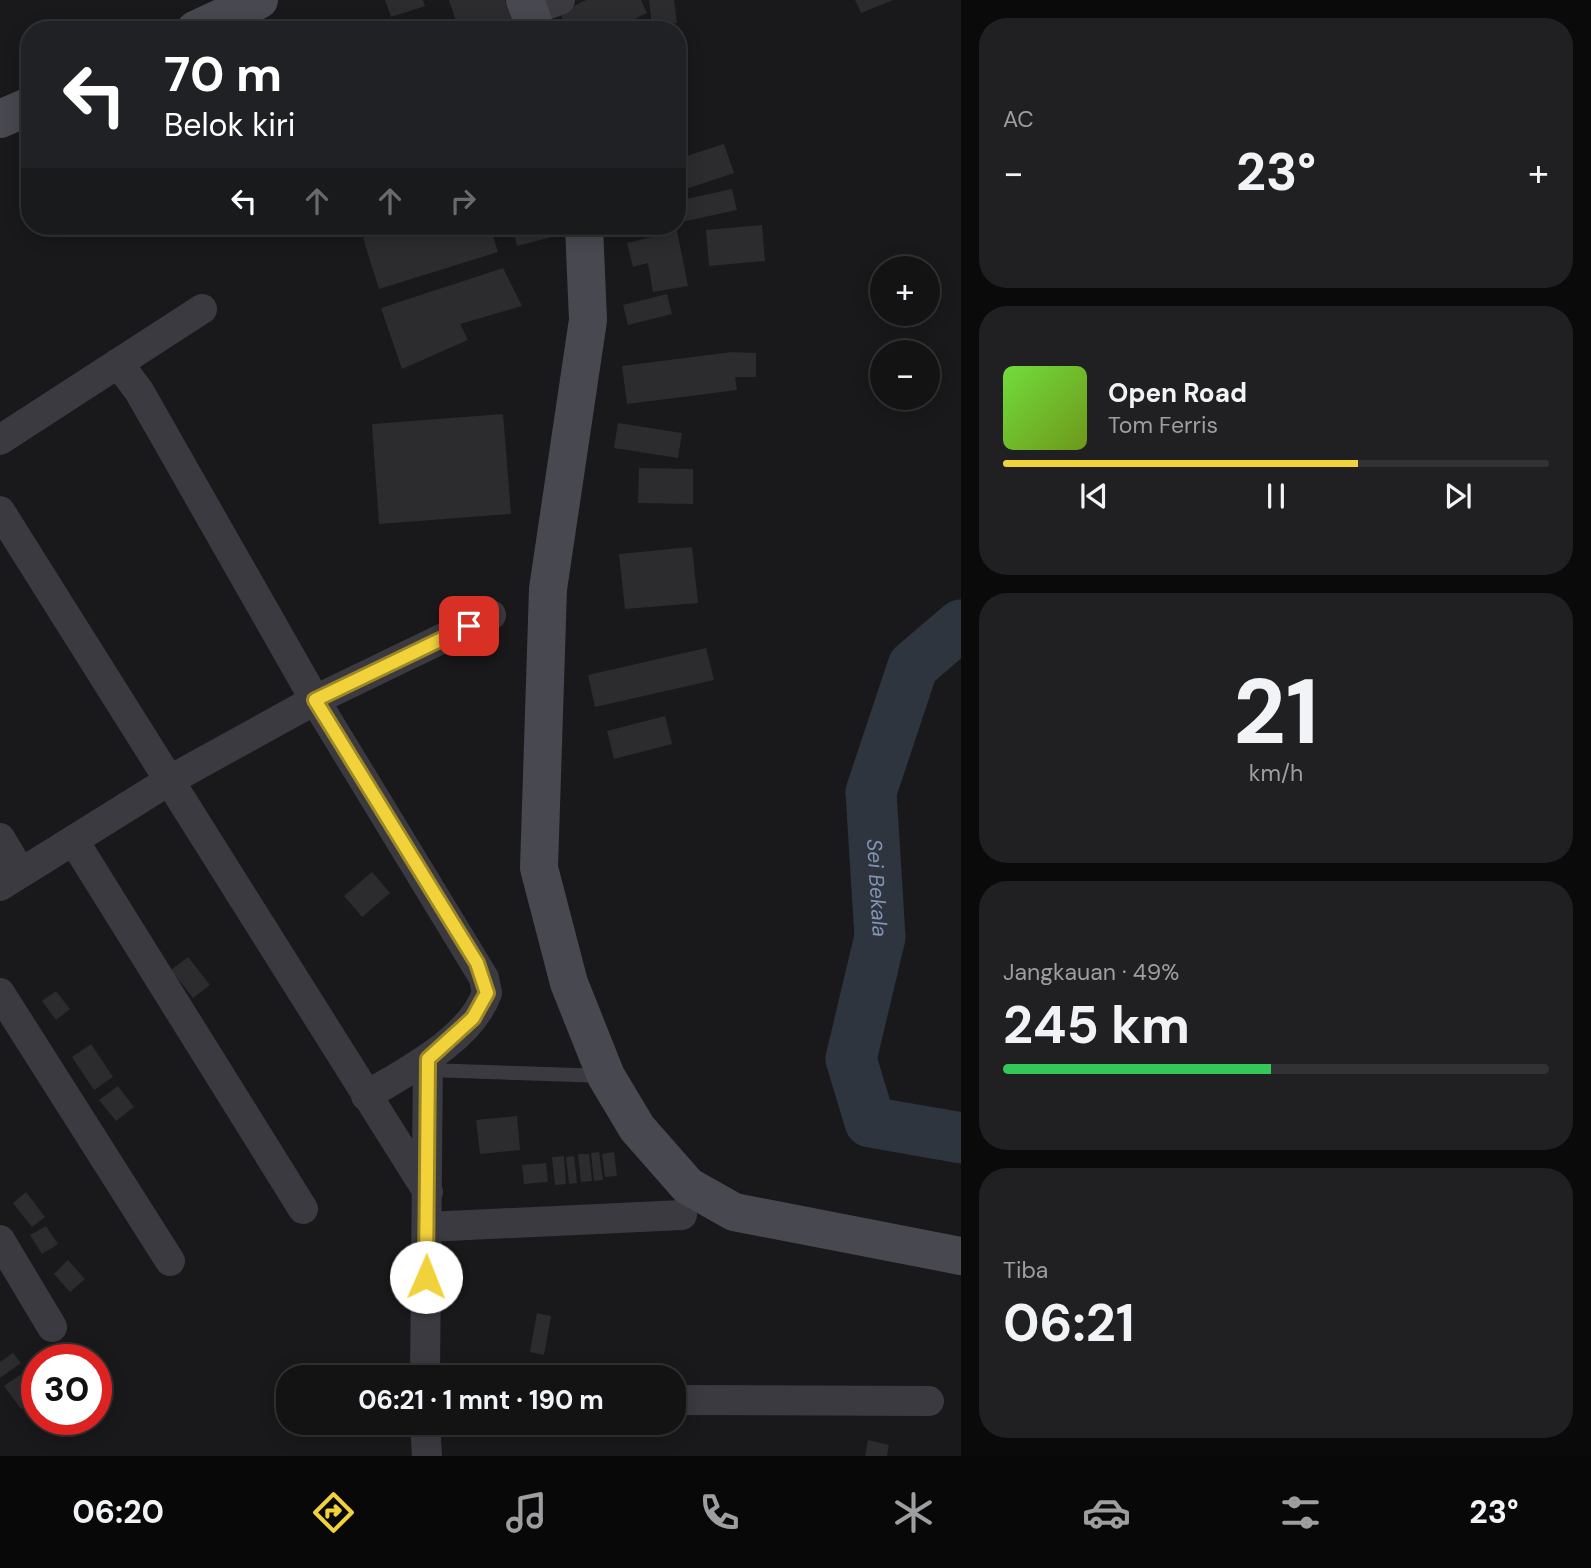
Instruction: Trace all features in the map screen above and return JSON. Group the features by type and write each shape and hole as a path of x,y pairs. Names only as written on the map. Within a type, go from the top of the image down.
{"main road":[{"path":"214,21 259,0"},
{"path":"0,119 21,110"},
{"path":"584,235 588,320 548,589 538,868 569,983 606,1076 637,1128 688,1186 734,1212 961,1256"}],"street":[{"path":"0,440 202,309"},
{"path":"118,363 139,391 315,700 484,978 487,993 482,1005 428,1065 366,1096"},
{"path":"0,511 428,1192"},
{"path":"0,838 10,880 170,780 315,700 491,615"},
{"path":"74,841 303,1209"},
{"path":"0,992 170,1261"},
{"path":"425,1365 428,1065"},
{"path":"427,1227 682,1215"},
{"path":"0,1241 52,1327"},
{"path":"686,1400 929,1401"},
{"path":"425,1435 426,1456"}],"lane":[{"path":"428,1065 606,1076"}],"building":[{"path":"385,0 423,0 425,6 391,17"},
{"path":"449,0 505,0 512,21 456,21"},
{"path":"586,0 641,0 647,13 630,21 564,21 560,13"},
{"path":"649,0 674,0 677,21 651,21"},
{"path":"855,0 893,0 861,13"},
{"path":"724,144 734,173 686,189 686,156"},
{"path":"732,189 737,210 686,221 686,199"},
{"path":"762,225 765,261 709,266 706,230"},
{"path":"373,235 493,235 498,252 379,289 363,238"},
{"path":"514,235 556,235 556,236 517,246"},
{"path":"660,235 678,235 688,286 653,292 648,263 633,267 627,243"},
{"path":"503,268 522,306 460,324 468,340 402,369 381,308"},
{"path":"667,294 672,314 628,325 623,305"},
{"path":"732,352 756,353 756,377 735,377 737,390 627,404 622,366"},
{"path":"503,414 511,514 379,524 372,424"},
{"path":"618,423 682,433 678,458 614,448"},
{"path":"639,468 693,469 693,504 638,503"},
{"path":"692,547 698,603 625,609 619,554"},
{"path":"706,648 714,680 595,707 588,675"},
{"path":"665,716 672,744 614,759 607,731"},
{"path":"372,872 390,893 362,917 344,896"},
{"path":"188,957 210,985 193,998 171,970"},
{"path":"56,991 70,1009 56,1020 42,1001"},
{"path":"91,1044 113,1077 94,1090 72,1057"},
{"path":"118,1086 134,1107 116,1121 99,1100"},
{"path":"517,1116 520,1150 480,1154 476,1120"},
{"path":"599,1152 603,1180 594,1181 591,1153"},
{"path":"614,1152 617,1176 605,1177 602,1154"},
{"path":"578,1154 589,1154 592,1181 581,1182"},
{"path":"564,1156 566,1184 555,1185 552,1157"},
{"path":"574,1156 577,1183 569,1184 566,1157"},
{"path":"546,1163 548,1182 524,1184 522,1165"},
{"path":"26,1192 45,1217 32,1227 13,1203"},
{"path":"46,1226 58,1244 42,1254 30,1235"},
{"path":"68,1260 85,1279 70,1292 54,1274"},
{"path":"537,1313 551,1316 544,1355 530,1352"},
{"path":"13,1353 21,1363 0,1378 0,1362"},
{"path":"21,1374 21,1409 4,1386"},
{"path":"868,1440 889,1445 887,1456 865,1456"}],"waterway":[{"name":"Sei Bekala","path":"961,625 913,666 871,792 880,937 851,1059 870,1122 961,1138"}],"route":[{"path":"426,1277 428,1059 473,1018 487,993 477,963 315,700 469,626"}]}
